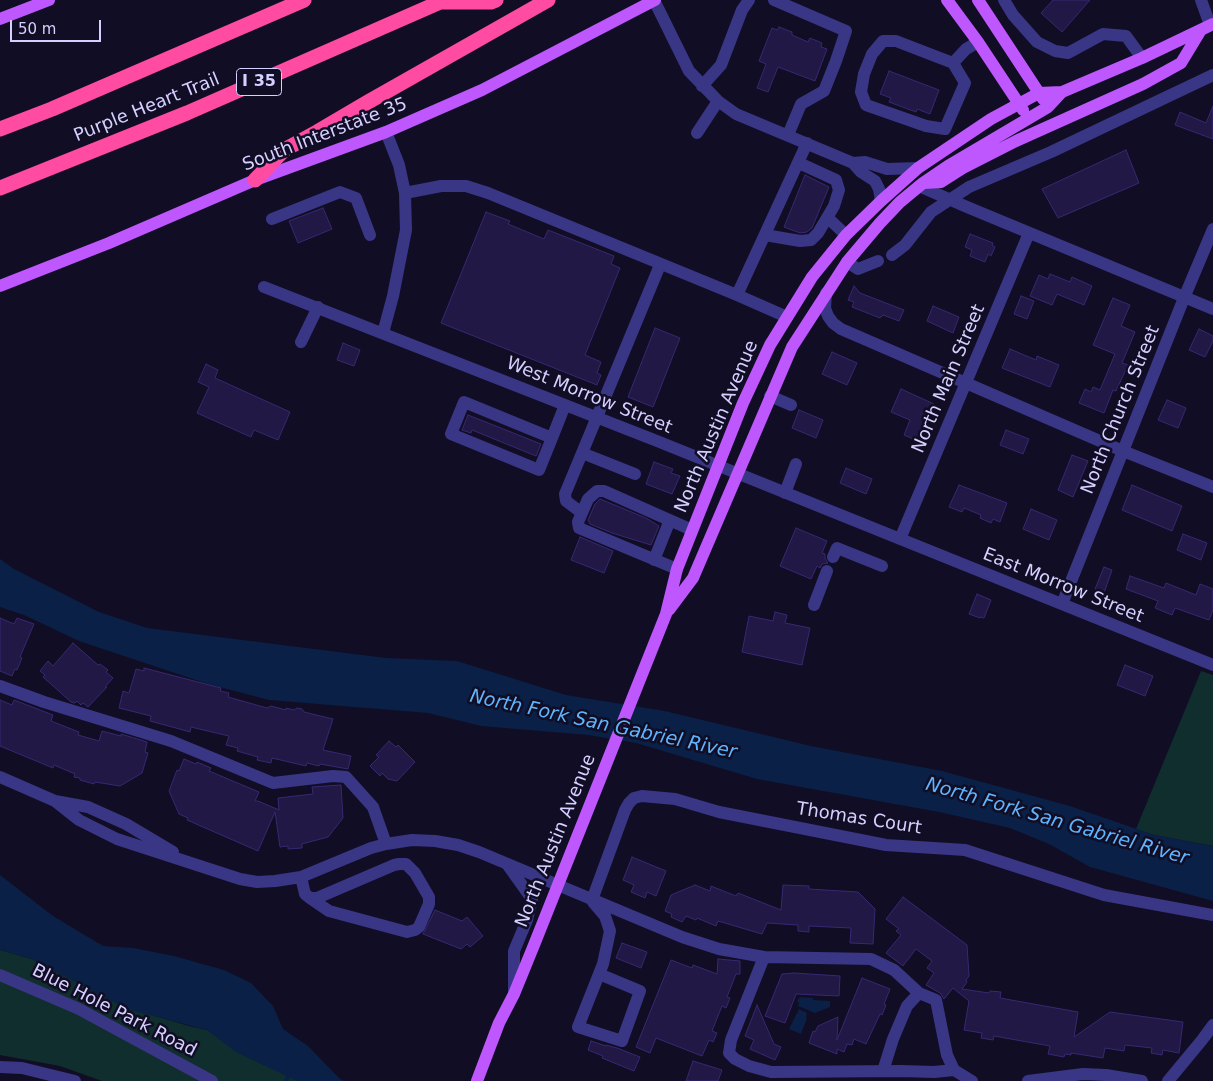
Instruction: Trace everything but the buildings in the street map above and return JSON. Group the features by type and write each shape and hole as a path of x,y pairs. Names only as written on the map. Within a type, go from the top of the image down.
{"highway":[{"name":"Purple Heart Trail","path":"0,129 52,109 304,0"},
{"path":"443,1 491,2 496,0"},
{"path":"255,180 284,150 548,0"},
{"name":"Purple Heart Trail","path":"0,188 213,102 443,1"}],"main road":[{"path":"0,19 49,0"},
{"name":"South Interstate 35","path":"0,286 255,180 386,132 482,90 654,0"},
{"path":"947,0 978,42 1028,118"},
{"path":"983,3 1048,107"},
{"path":"921,184 941,182 963,168 1016,141 1143,84 1181,63 1208,26"},
{"name":"North Austin Avenue","path":"477,1081 499,1023 514,994 666,614 677,569 747,394 770,345 812,277 846,235 881,200 918,168 991,119 1039,93 1062,92 1142,58 1208,26"},
{"name":"North Austin Avenue","path":"666,614 693,578 792,347 847,262 880,223 921,184 955,161 1048,107 1062,92"}],"street":[{"path":"654,0 689,71 718,102 736,114 853,163 861,172 875,181 881,200"},
{"path":"702,86 721,66 742,10 749,0"},
{"path":"774,0 846,31 824,91 801,104 788,135"},
{"path":"1004,0 1013,15 1038,42 1055,51 1068,53 1103,34 1126,36 1142,58"},
{"path":"1200,0 1208,26"},
{"path":"945,130 926,126 866,105 861,92 864,74 872,54 883,41 896,42 953,63 965,83 945,130 952,144"},
{"path":"953,63 966,49 978,42"},
{"path":"892,255 905,245 930,212 969,187 1051,152 1213,75"},
{"path":"697,133 718,102"},
{"path":"383,333 393,296 406,230 405,193 399,165 386,132"},
{"path":"737,295 807,143"},
{"path":"853,163 865,162 886,169 918,168"},
{"path":"765,235 800,241 810,240 818,233 834,206 838,190 836,180 798,163"},
{"path":"921,184 966,208 1213,309"},
{"path":"405,193 441,186 466,186 488,193 787,317"},
{"path":"272,219 340,192 356,198 370,235"},
{"path":"828,218 846,235"},
{"name":"North Church Street","path":"1062,604 1213,229"},
{"name":"North Main Street","path":"900,539 1029,233"},
{"path":"847,262 858,269 878,261"},
{"path":"582,513 566,501 565,494 660,265"},
{"name":"West Morrow Street","path":"264,287 900,539"},
{"path":"826,293 825,308 828,316 841,329 1123,451 1213,487"},
{"path":"301,342 318,307"},
{"path":"770,396 791,405"},
{"path":"552,438 464,402 451,434 539,470 552,438 565,405"},
{"path":"582,453 635,474"},
{"path":"785,493 796,464"},
{"path":"677,569 579,528 578,522 588,498 597,491 604,491 692,530"},
{"path":"654,560 670,520"},
{"name":"East Morrow Street","path":"900,539 1213,666"},
{"path":"833,557 837,548 882,566"},
{"path":"814,604 827,571"},
{"path":"0,686 44,702 171,741 272,783 333,776 346,778 373,807 386,844"},
{"path":"0,777 55,801 88,807 126,824 190,862"},
{"name":"Thomas Court","path":"592,900 625,810 634,798 642,796 675,799 720,812 886,845 965,850 1104,895 1213,916"},
{"path":"55,801 78,820 117,840 240,879 257,882 301,877 364,850 386,844 412,840 436,841 458,845 558,884 682,937 720,949 764,957 870,959 894,970 919,993 936,1000 947,1055 954,1070 972,1081"},
{"path":"301,877 306,894 310,898 329,911 407,932 420,927 429,897 415,873 406,864 394,864 317,898 310,898"},
{"path":"507,864 532,899 527,920 514,951 514,994"},
{"path":"592,900 605,916 610,931 603,964 599,974 578,1027 622,1041 640,991 599,974"},
{"path":"764,957 731,1040 729,1053 735,1059 748,1066 771,1072 934,1072 954,1070"},
{"name":"Blue Hole Park Road","path":"0,975 79,1009 212,1081"},
{"path":"883,1071 893,1039 907,1006 919,993"},
{"path":"1168,1081 1213,1025"},
{"path":"0,1068 22,1068 75,1081"},
{"path":"1028,1081 1083,1074 1106,1075 1142,1081"}],"green space":[{"path":"1201,671 1213,675 1213,846 1154,835 1136,829"},
{"path":"0,950 32,959 75,981 159,1017 207,1030 299,1081 102,1081 60,1066 0,1055"}],"water":[{"name":"North Fork San Gabriel River","path":"0,559 14,569 99,612 147,628 386,658 457,661 566,695 665,711 811,746 942,771 1070,806 1154,835 1213,846 1213,901 1090,867 1049,844 1010,828 939,812 757,779 636,743 588,735 481,726 428,713 269,700 208,684 79,641 24,615 0,607"},
{"path":"0,875 53,916 103,946 133,948 174,956 224,970 251,983 273,1006 283,1029 308,1046 344,1081 297,1081 236,1052 207,1030 127,1009 32,959 0,950"},
{"path":"800,997 830,1001 830,1007 815,1013 798,1006 799,1003 797,1001"},
{"path":"799,1009 807,1013 801,1034 789,1029"}],"waterway":[{"path":"286,1081 290,1072"}]}
